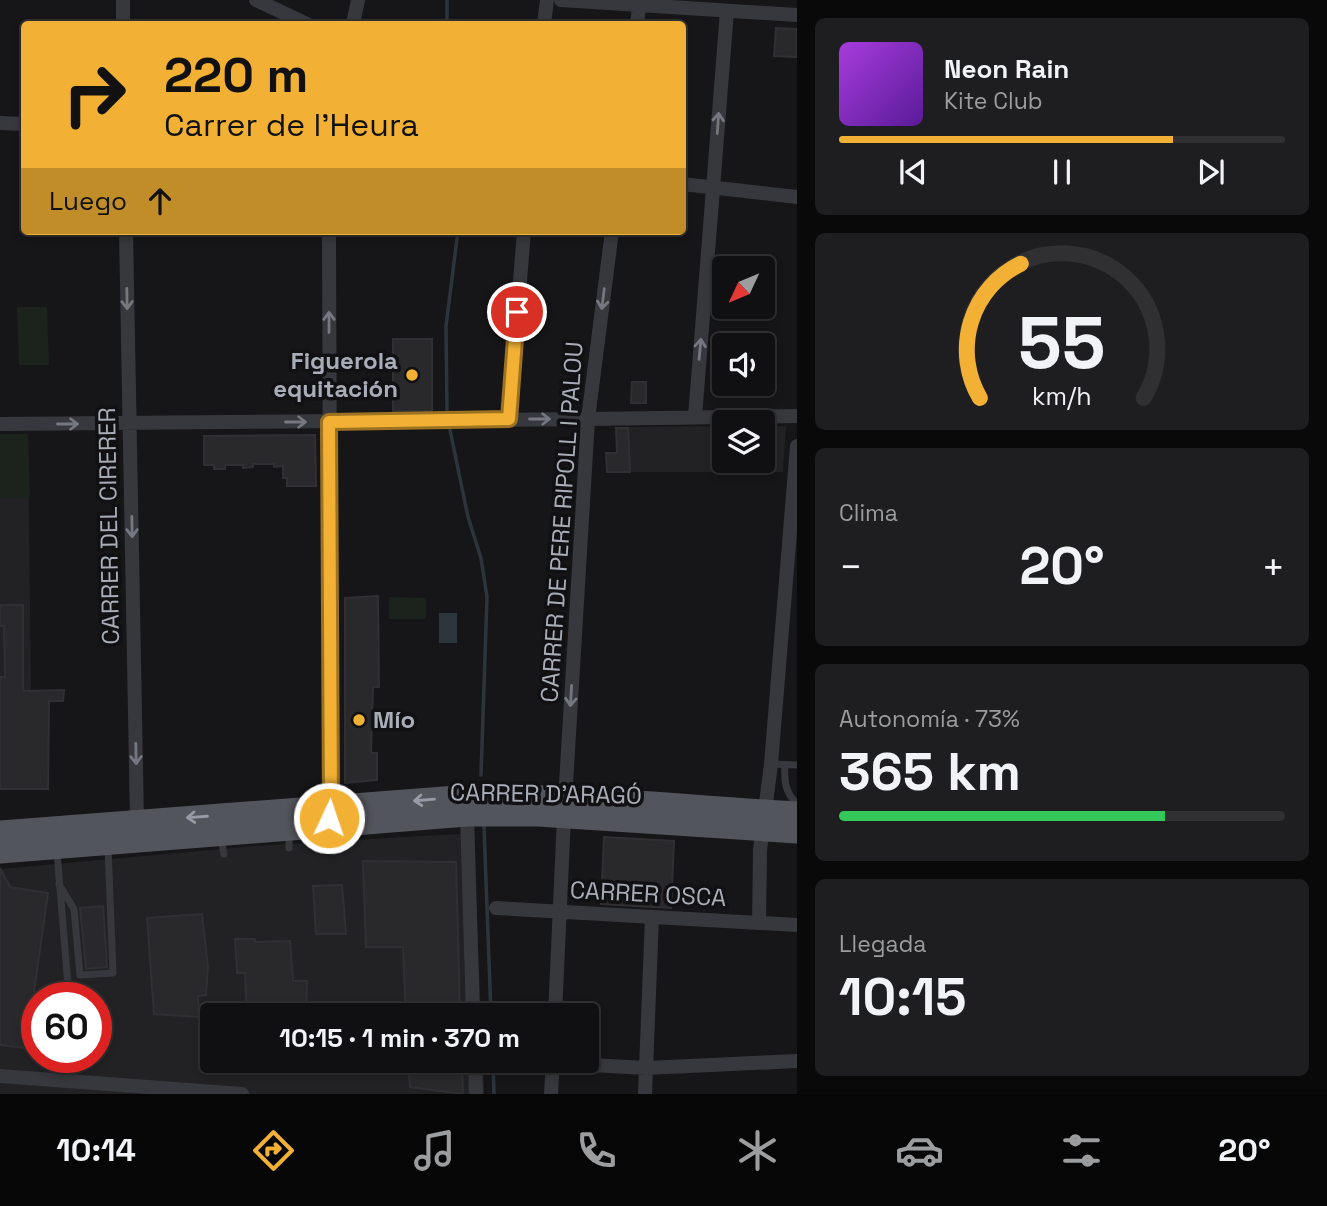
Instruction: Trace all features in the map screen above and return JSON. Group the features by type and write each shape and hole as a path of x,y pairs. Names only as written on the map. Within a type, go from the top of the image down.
{"main road":[{"name":"CARRER D'ARAGÓ","path":"0,852 151,840 222,844 289,839 327,817 457,797 493,795 565,807 764,821 797,832"},
{"name":"CARRER D'ARAGÓ","path":"0,832 137,821 538,815 565,807"},
{"name":"CARRER D'ARAGÓ","path":"764,821 797,813"},
{"path":"137,821 141,830 151,840"}],"street":[{"path":"123,0 123,21"},
{"path":"256,0 301,21"},
{"path":"354,21 358,0"},
{"path":"544,21 547,0"},
{"path":"561,0 640,2 797,15"},
{"path":"637,21 640,2"},
{"path":"695,417 727,11"},
{"path":"0,123 21,124"},
{"path":"686,185 797,197"},
{"name":"CARRER DEL CIRERER","path":"126,235 137,821"},
{"path":"327,817 328,235"},
{"path":"509,419 524,235"},
{"name":"CARRER DE PERE RIPOLL I PALOU","path":"556,1003 588,419 611,235"},
{"path":"0,424 797,416"},
{"path":"759,923 760,850 778,765 797,446"},
{"path":"467,815 473,1003"},
{"name":"CARRER OSCA","path":"496,908 797,925"},
{"path":"645,1094 652,917"},
{"path":"599,1065 646,1068 797,1061"},
{"path":"474,1073 475,1094"},
{"path":"551,1094 552,1073"},
{"path":"0,1076 242,1094"}],"lane":[{"path":"797,765 778,765 786,788 797,804"},
{"path":"60,884 74,909 80,975 113,973 108,843"},
{"path":"57,847 68,982"},
{"path":"65,1081 66,1073"}],"shaded area":[{"path":"17,307 47,307 49,365 19,365"},
{"path":"712,426 712,472 630,472 628,427"},
{"path":"775,426 786,426 783,472 775,472"},
{"path":"0,434 28,434 31,690 0,691"},
{"path":"0,434 28,434 30,497 0,498"},
{"path":"389,597 426,598 426,619 389,619"},
{"path":"439,613 457,613 457,643 439,643"},
{"path":"473,833 480,1003 200,1003 200,1073 483,1073 484,1094 0,1094 0,869 254,846"}],"building":[{"path":"776,28 797,29 797,57 774,56"},
{"name":"Figuerola equitación","path":"393,339 432,339 432,411 393,411"},
{"path":"632,382 646,382 646,403 631,403"},
{"path":"616,428 628,428 630,472 607,472 606,453 617,453"},
{"path":"315,435 316,486 287,486 287,478 283,478 283,466 274,467 274,464 253,464 253,467 243,468 243,465 225,465 225,469 204,465 204,436"},
{"name":"Mío","path":"378,596 379,687 373,687 371,753 377,753 377,780 345,783 345,598"},
{"path":"0,605 23,605 23,691 64,690 63,701 49,701 48,789 0,789 0,677 5,677 4,626 0,626"},
{"path":"604,837 674,841 671,908 601,904"},
{"path":"363,861 456,862 460,1003 405,1003 403,947 366,947"},
{"path":"0,868 10,887 48,893 35,982 21,982 21,1047 0,1045"},
{"path":"342,885 346,934 316,934 313,886"},
{"path":"103,906 107,967 86,969 80,908"},
{"path":"202,914 208,967 206,995 198,996 199,1017 154,1014 147,918"},
{"path":"235,939 255,939 255,942 290,941 293,981 307,981 306,1003 246,1003 245,973 237,973"},
{"path":"409,1073 462,1073 463,1094 410,1087"}],"waterway":[{"path":"447,0 447,21"},
{"path":"447,411 446,326 457,235"},
{"path":"450,430 468,517 481,558 487,597 481,775"},
{"path":"484,827 491,1003"},
{"path":"493,1073 494,1094"}],"place":[{"name":"Figuerola equitación","path":"412,375"},
{"name":"Mío","path":"359,720"}],"route":[{"path":"329,818 329,422 509,419 517,312"}]}
